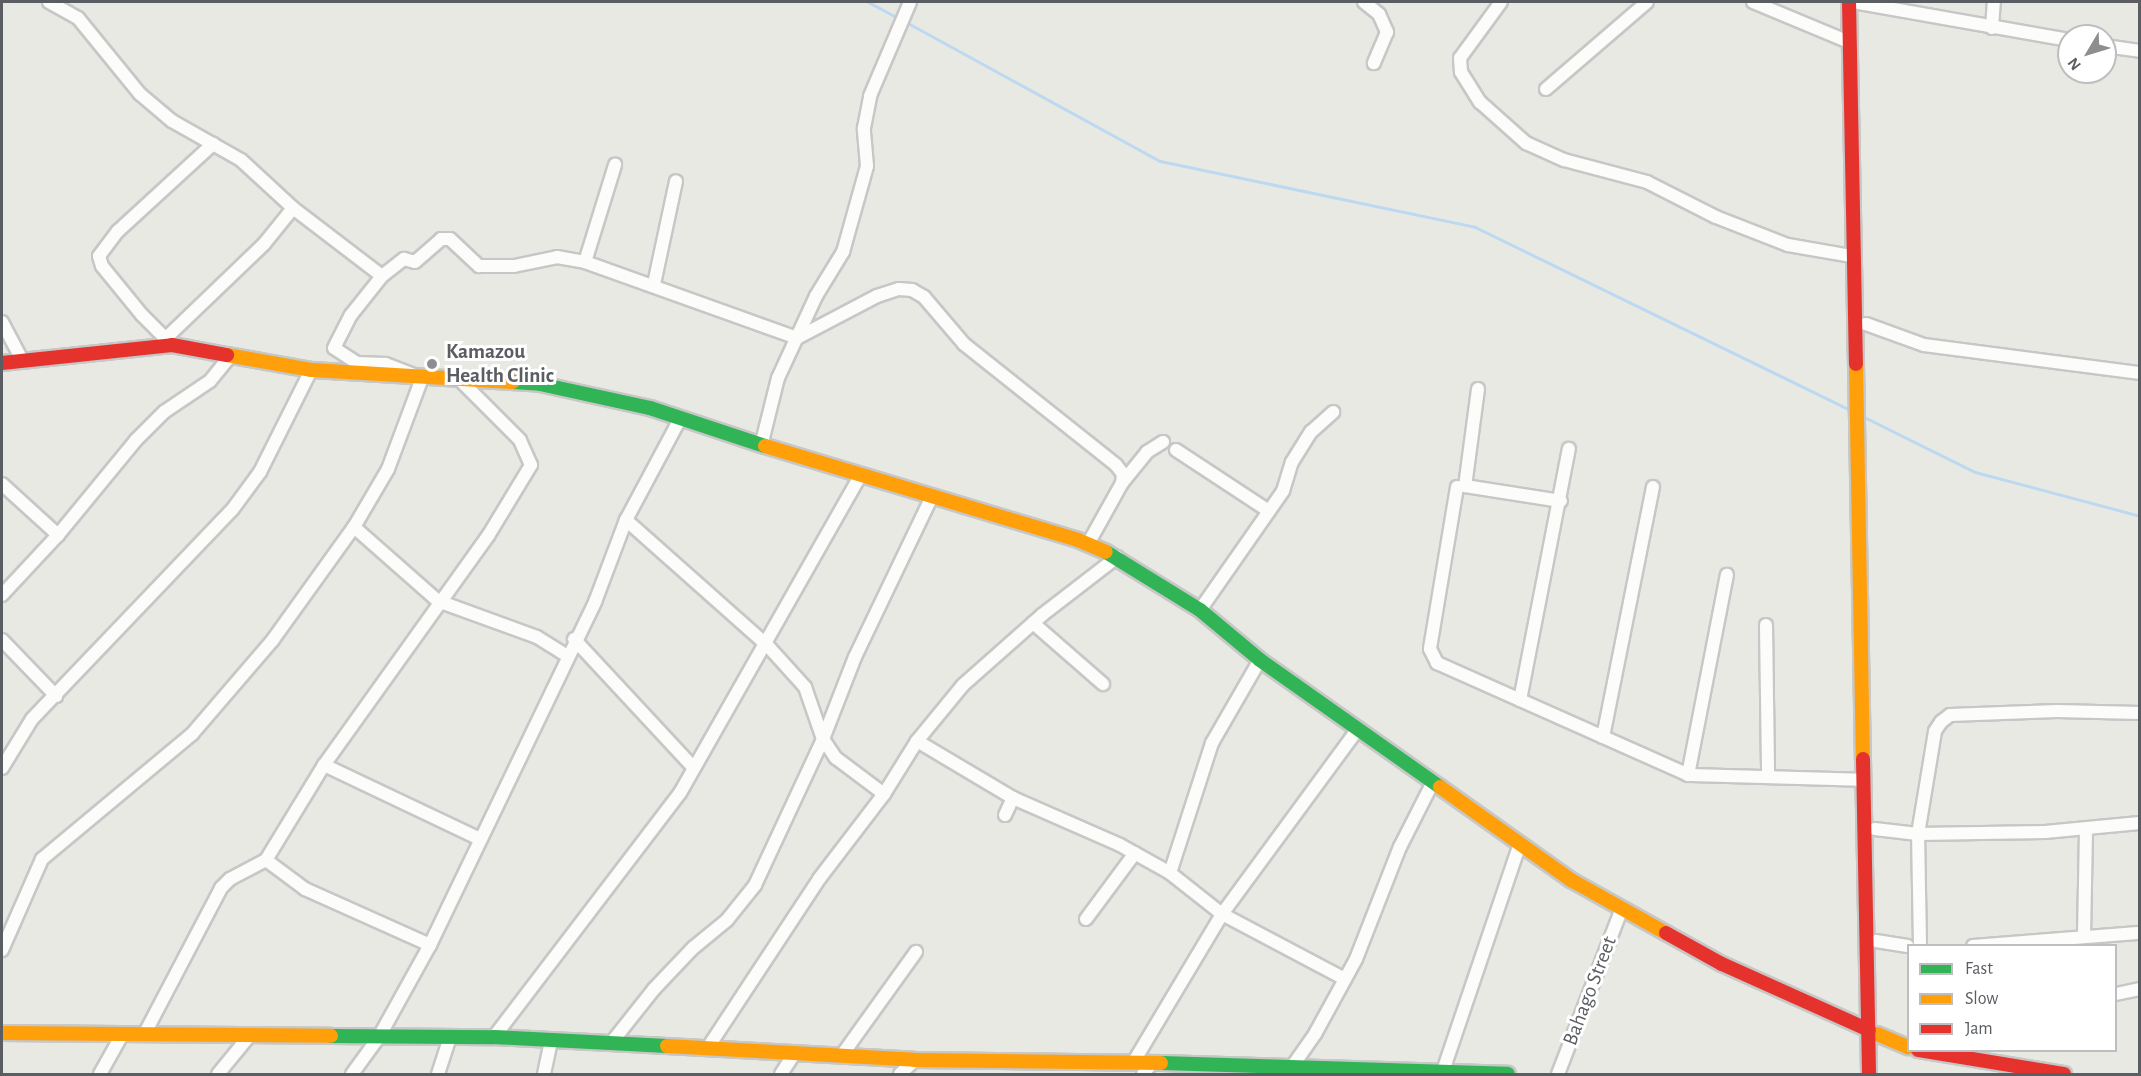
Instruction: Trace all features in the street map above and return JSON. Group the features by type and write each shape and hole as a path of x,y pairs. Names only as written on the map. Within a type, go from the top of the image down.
{"street":[{"path":"49,2 78,18 140,94 172,122 241,160 292,208 382,276"},
{"path":"761,446 778,378 846,242 867,166 864,128 870,96 910,2"},
{"path":"1364,2 1378,14 1387,32 1374,63"},
{"path":"1501,2 1460,58 1461,72 1480,102 1526,143 1564,160 1647,182 1716,217 1788,245 1852,256"},
{"path":"1546,89 1647,2"},
{"path":"1753,2 1849,42"},
{"path":"1856,2 1849,42 1852,256 1864,780 1873,1032 1878,1074"},
{"path":"1856,2 1894,6 1992,28 2057,38"},
{"path":"1856,2 1866,324 1875,830 1876,941 1869,1074"},
{"path":"1992,28 1994,2"},
{"path":"2117,48 2139,51"},
{"path":"169,342 128,299 102,266 99,256 118,231 213,144"},
{"path":"585,262 615,165"},
{"path":"654,284 676,181"},
{"path":"169,342 257,252 292,208"},
{"path":"422,378 385,364 357,363 334,348 351,315 382,276 404,259 415,262 418,255 446,238 479,266 514,266 557,257 585,262 654,284 797,338 877,296 899,289 912,290 924,297 964,344 1116,465 1122,474 1122,483"},
{"path":"2,322 22,360"},
{"path":"1866,324 1924,345 2139,373"},
{"path":"2,363 169,342 311,370 540,384 650,408 761,446 1088,544 1118,557 1200,610 1260,660 1571,880 1722,964 1907,1046"},
{"path":"2,595 58,535 136,440 164,412 210,381 231,355"},
{"path":"2,768 32,719 232,510 260,472 311,370"},
{"path":"2,950 42,859 192,734 272,641 354,528 388,469 422,378"},
{"path":"146,1034 221,888 230,879 266,860 324,765 438,601 488,536 531,465 520,440 458,378"},
{"path":"1478,389 1465,486 1561,501"},
{"path":"1200,610 1269,511 1311,432 1333,412"},
{"path":"352,1074 379,1037 430,945 615,556 626,520 680,419"},
{"path":"1088,544 1122,483 1147,452 1163,442"},
{"path":"1520,700 1561,501 1569,448"},
{"path":"1176,450 1269,511"},
{"path":"494,1037 520,998 647,840 680,793 692,766 767,645 860,476"},
{"path":"2,484 58,535"},
{"path":"1457,487 1431,657 1437,663 1688,775 1864,780"},
{"path":"1603,737 1653,487"},
{"path":"612,1042 654,989 748,896 823,739 855,657 932,496"},
{"path":"626,520 767,645 805,687 823,739 836,758 884,794"},
{"path":"354,528 438,601 537,637 566,655"},
{"path":"709,1046 819,879 884,794 917,741 963,685 1033,623 1118,557"},
{"path":"1688,775 1727,575"},
{"path":"1033,623 1103,684"},
{"path":"1766,625 1768,777"},
{"path":"574,639 692,766"},
{"path":"2,640 56,696"},
{"path":"1170,873 1212,743 1260,660"},
{"path":"1920,944 1918,834 1935,730 1950,715 2057,711 2139,713"},
{"path":"1133,1063 1222,914 1358,729"},
{"path":"917,741 1013,798 1135,853 1170,873 1222,914 1345,979"},
{"path":"324,765 480,839"},
{"path":"1291,1069 1345,979 1400,847 1433,782"},
{"path":"1005,815 1013,798"},
{"path":"1875,830 1918,834 2086,829 2139,823"},
{"path":"2084,935 2086,829"},
{"path":"1434,1072 1520,844"},
{"path":"1086,919 1135,853"},
{"path":"266,860 305,889 430,945"},
{"name":"Bahago Street","path":"1558,1074 1622,908"},
{"path":"1984,944 2084,935 2139,933"},
{"path":"1876,941 1907,946"},
{"path":"842,1055 916,952"},
{"path":"2117,994 2139,988"},
{"path":"2,1033 494,1037 709,1046 794,1054 915,1060 1133,1063 1147,1069 1291,1069 1508,1074"},
{"path":"100,1074 123,1033"},
{"path":"218,1074 250,1035"},
{"path":"438,1074 450,1036"},
{"path":"544,1074 551,1040"},
{"path":"1928,1052 2064,1074"},
{"path":"781,1074 794,1054"},
{"path":"900,1074 915,1060"}],"waterway":[{"path":"868,2 898,18"},
{"path":"904,21 1160,161 1475,227 1850,410"},
{"path":"1864,417 1975,472 2140,516"}],"traffic: fast":[{"path":"513,382 540,384 650,408 765,446"},
{"path":"1106,552 1200,610 1260,660 1440,787"},
{"path":"331,1036 494,1037 667,1046"},
{"path":"1161,1063 1508,1074"}],"traffic: slow":[{"path":"227,355 311,370 513,382"},
{"path":"1856,364 1863,759"},
{"path":"765,446 1078,540 1106,552"},
{"path":"1440,787 1571,880 1666,933"},
{"path":"2,1033 331,1036"},
{"path":"1877,1034 1907,1047"},
{"path":"667,1046 915,1060 1161,1063"}],"traffic: jam":[{"path":"1849,2 1856,364"},
{"path":"2,363 172,345 227,355"},
{"path":"1863,759 1869,1074"},
{"path":"1666,933 1722,964 1869,1030"},
{"path":"1930,1052 2064,1074"}],"place":[{"name":"Kamazou Health Clinic","path":"432,364"}]}
